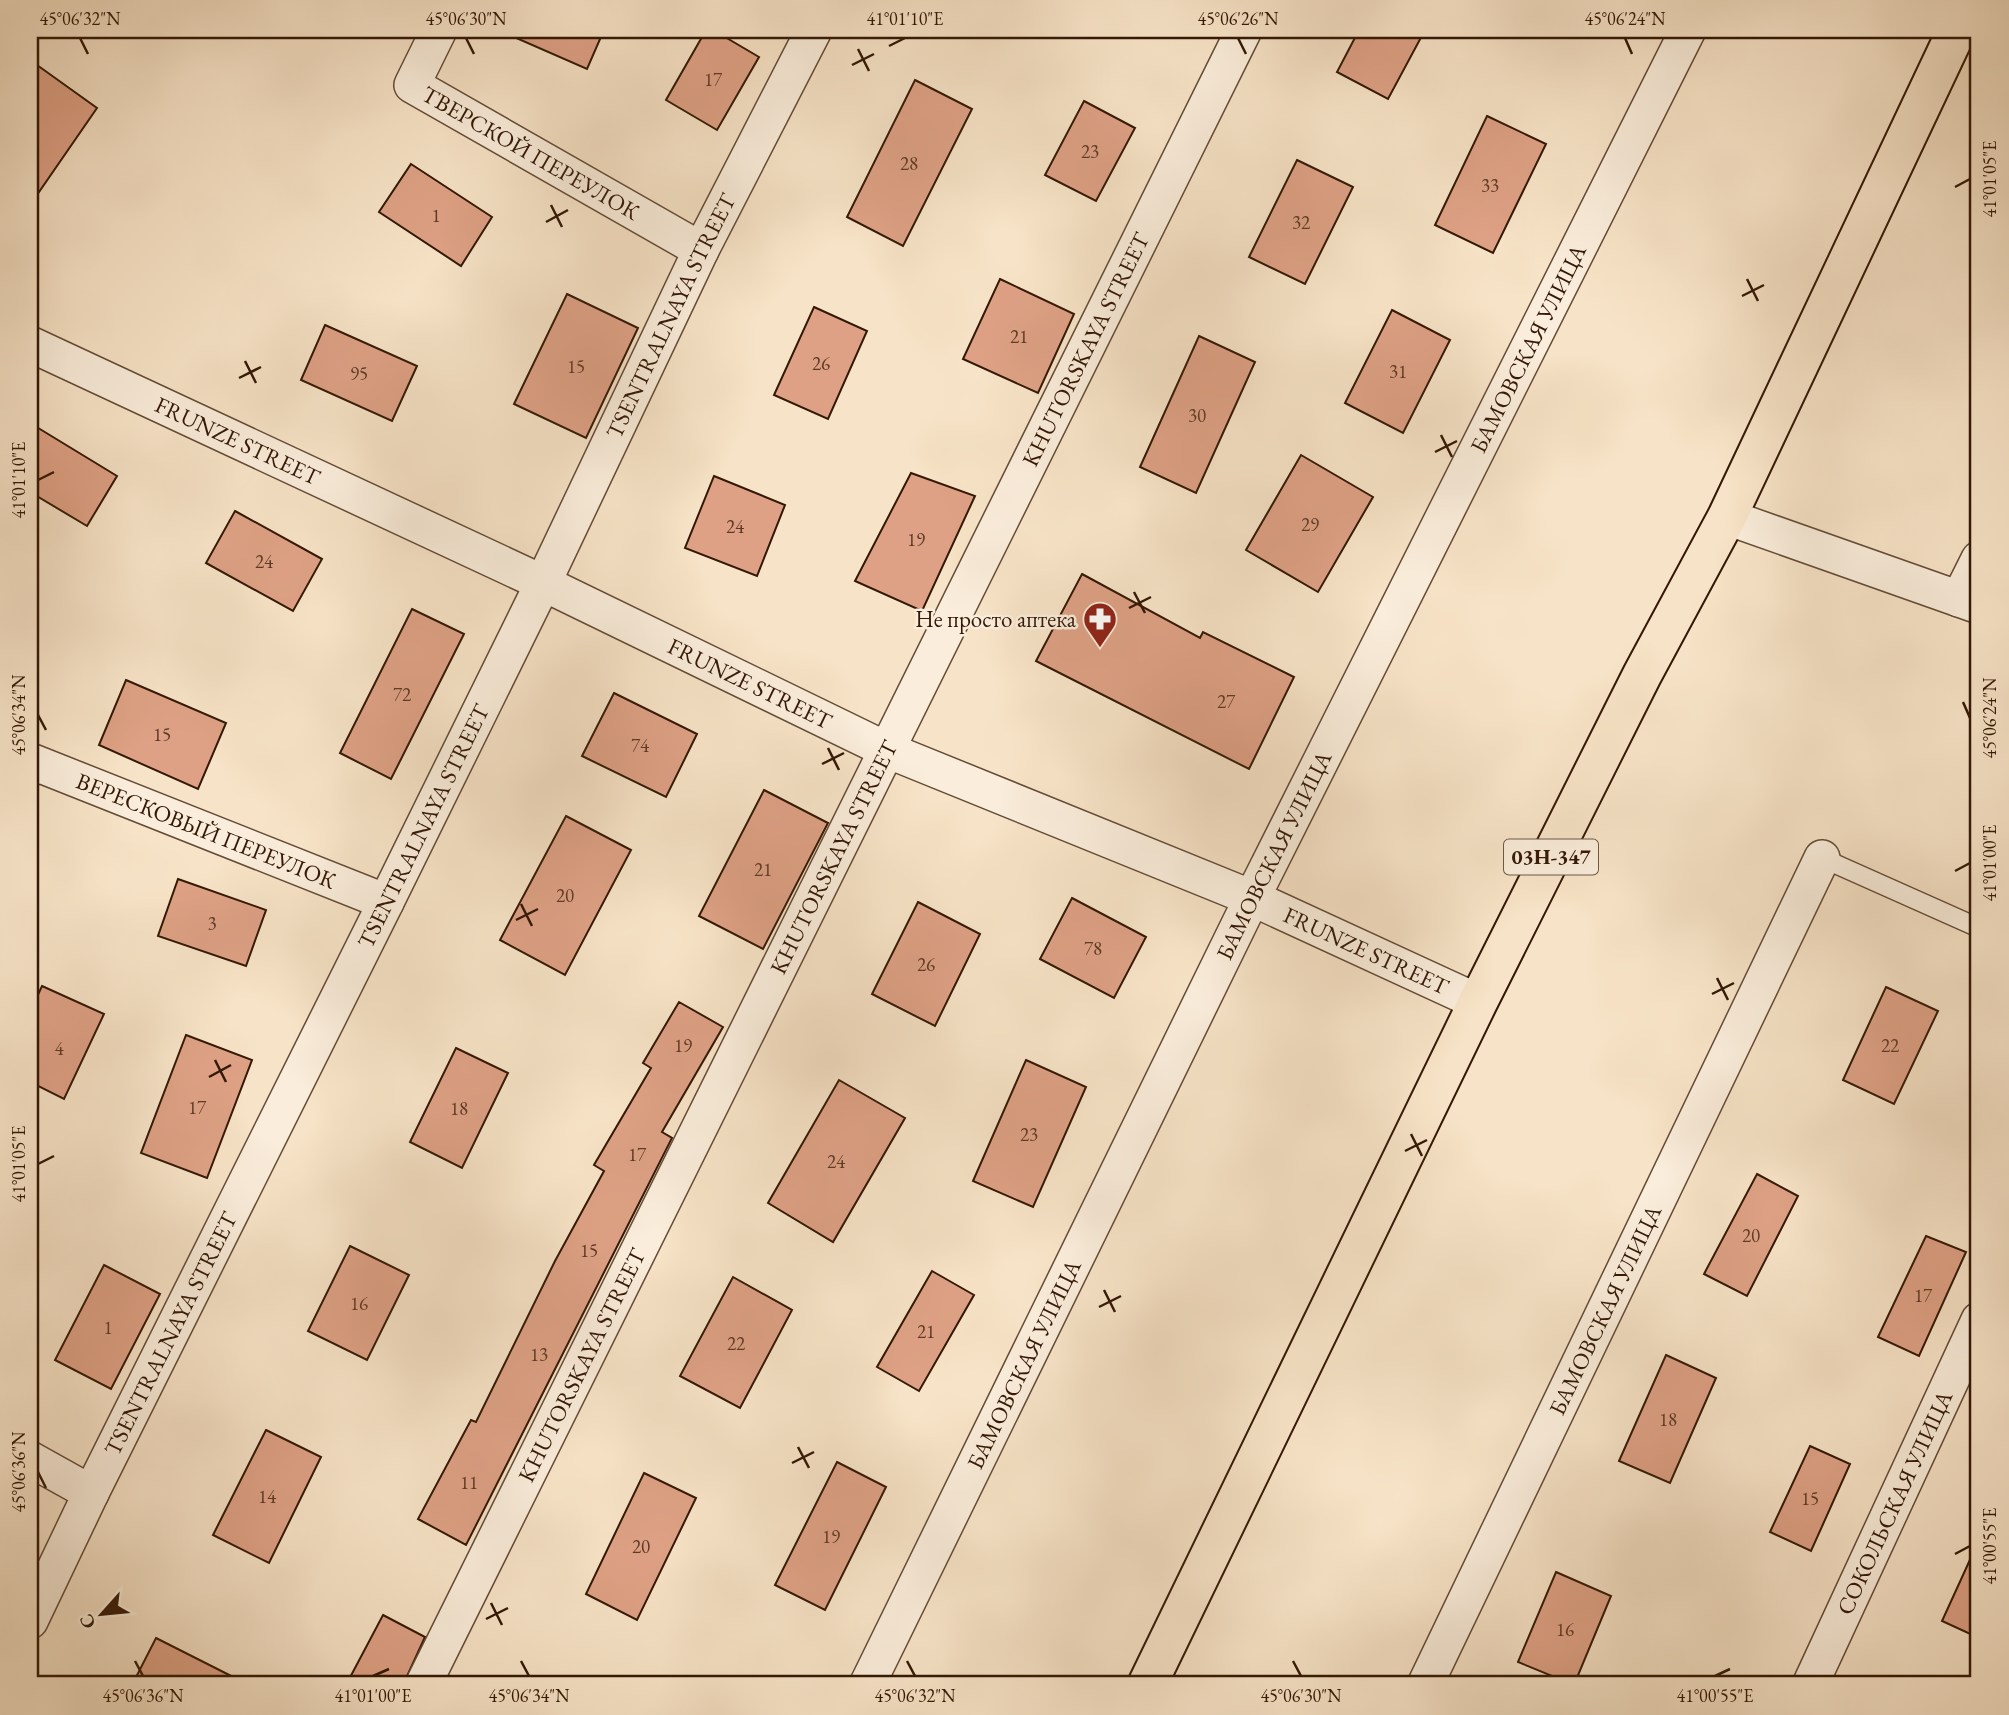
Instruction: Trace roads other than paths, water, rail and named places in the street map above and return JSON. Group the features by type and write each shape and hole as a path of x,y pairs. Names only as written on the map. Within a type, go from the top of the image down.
{"main road":[{"name":"03Н-347","path":"1147,1685 1478,1002 1642,675 1727,517 1957,30"}],"street":[{"name":"ТВЕРСКОЙ ПЕРЕУЛОК","path":"439,30 412,85 701,250"},
{"name":"TSENTRALNAYA STREET","path":"30,1621 90,1493 543,583 701,250 814,30"},
{"name":"KHUTORSKAYA STREET","path":"423,1685 1244,30"},
{"name":"БАМОВСКАЯ УЛИЦА","path":"867,1685 1252,898 1688,30"},
{"name":"FRUNZE STREET","path":"30,345 543,583 887,750 1252,898 1478,1002"},
{"path":"1727,517 1969,603 1979,559"},
{"name":"ВЕРЕСКОВЫЙ ПЕРЕУЛОК","path":"30,769 33,762 386,902"},
{"name":"БАМОВСКАЯ УЛИЦА","path":"1425,1685 1822,858"},
{"name":"СОКОЛЬСКАЯ УЛИЦА","path":"1810,1685 1979,1320"},
{"path":"30,1459 90,1493"}],"lane":[{"path":"1822,858 1979,928"}],"place":[{"name":"Не просто аптека","path":"1100,649"}]}
